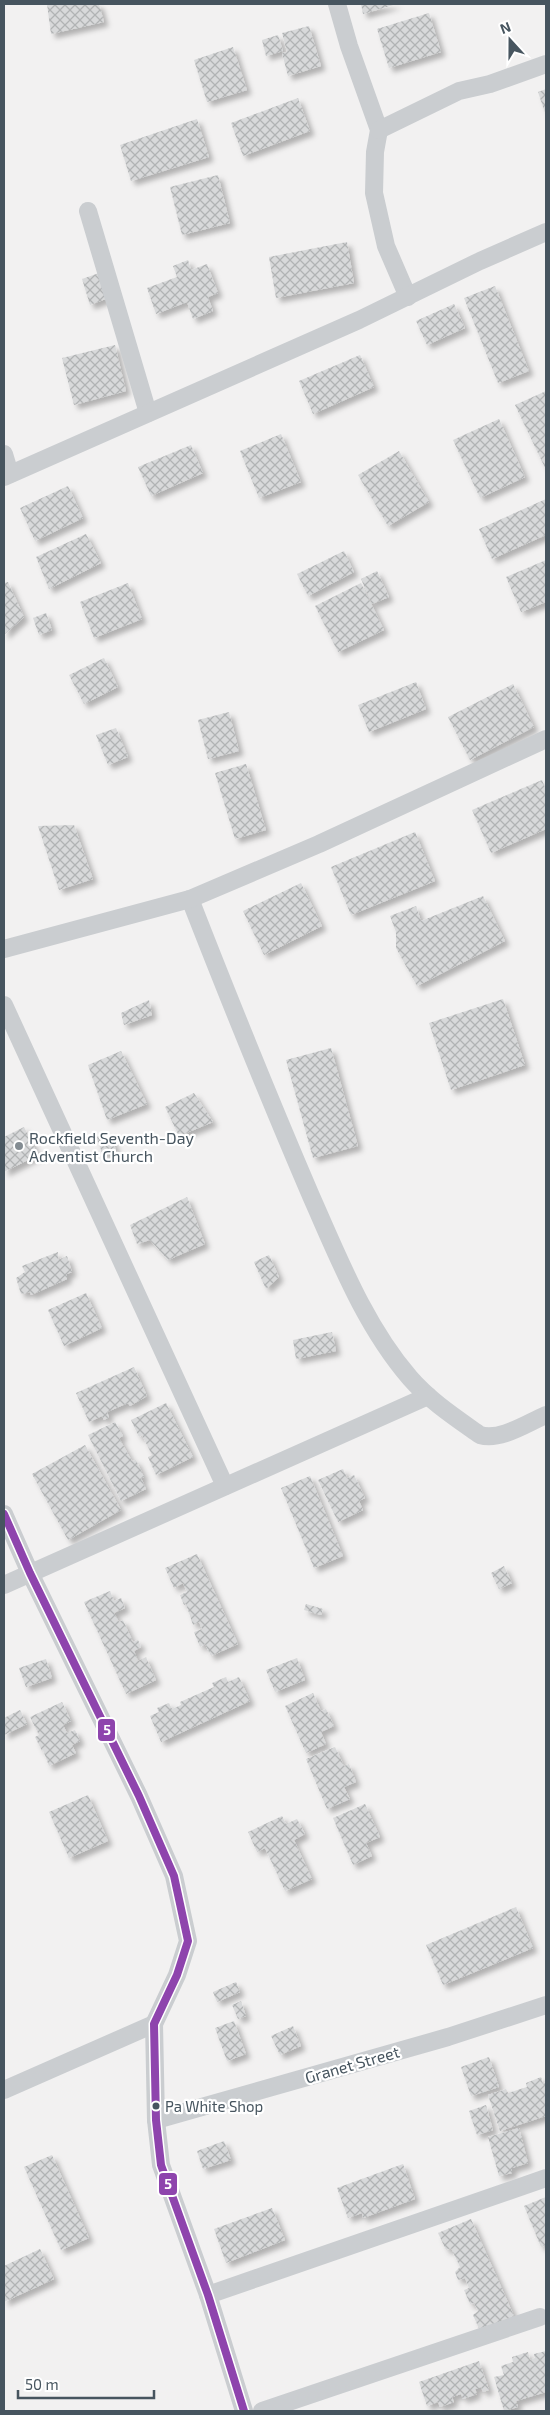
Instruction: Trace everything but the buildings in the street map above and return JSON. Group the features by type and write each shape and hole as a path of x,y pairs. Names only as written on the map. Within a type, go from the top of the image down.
{"street":[{"path":"337,4 349,46 379,130 375,152 374,193 386,246 408,297"},
{"path":"379,130 426,105 459,91 490,84 546,64"},
{"path":"88,211 148,413"},
{"path":"4,454 7,475 408,297 480,260 546,232"},
{"path":"4,948 190,899 319,844 546,739"},
{"path":"190,899 266,1092 341,1264 372,1325 397,1362 428,1396 480,1435 487,1437 499,1436 546,1415"},
{"path":"4,1005 225,1486"},
{"path":"4,1586 428,1396"},
{"path":"4,1514 30,1574 139,1796 174,1876 188,1941 177,1975 154,2024 156,2120 161,2165 208,2295 244,2411"},
{"name":"Granet Street","path":"156,2120 448,2037 546,2005"},
{"path":"4,2090 154,2024"},
{"path":"208,2295 546,2178"},
{"path":"262,2411 540,2316"}],"transit line":[{"name":"5","path":"4,1514 30,1573 139,1796 174,1876 188,1941 177,1975 154,2024 156,2120 161,2165 208,2295 244,2411"}],"place":[{"name":"Rockfield Seventh-Day Adventist Church","path":"19,1146"},
{"name":"Pa White Shop","path":"156,2106"}]}
